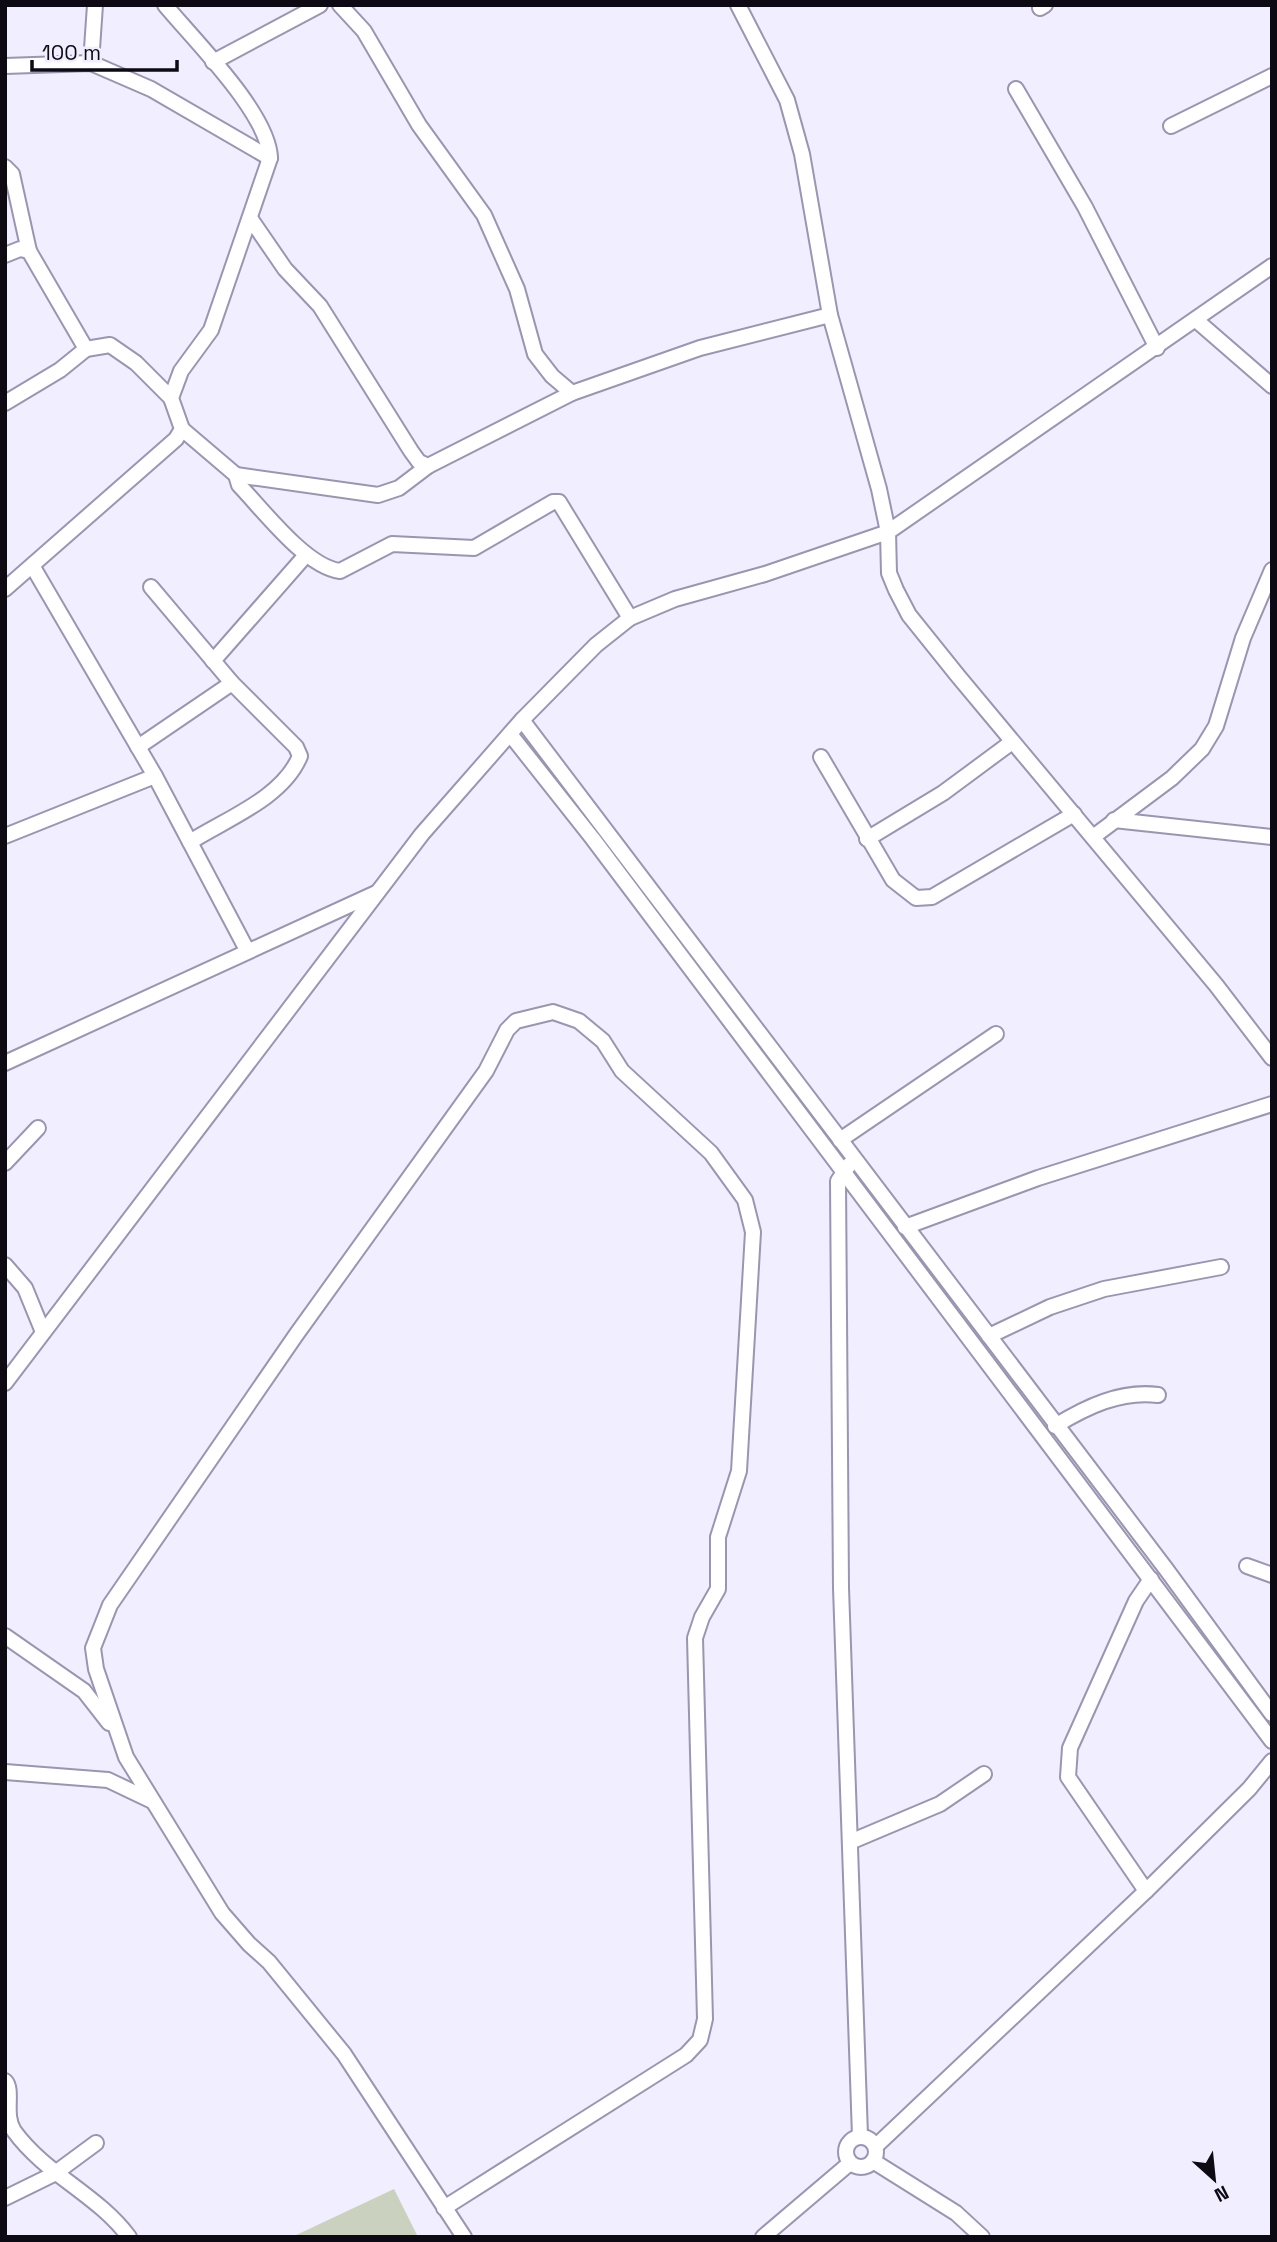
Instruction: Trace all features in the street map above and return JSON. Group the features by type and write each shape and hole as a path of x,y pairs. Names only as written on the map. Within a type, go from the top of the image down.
{"street":[{"path":"92,63 95,5"},
{"path":"164,5 213,62 266,133 270,158 211,330 181,371 171,398"},
{"path":"213,62 320,5"},
{"path":"340,5 363,31 419,125 484,215 517,289 535,354 552,376 572,393"},
{"path":"738,5 787,100 802,154 830,314 888,532 888,573 909,615 1012,742 1266,1038 1272,1058"},
{"path":"5,66 92,63 151,89 270,158"},
{"path":"1171,126 1272,76"},
{"path":"1016,89 1086,207 1157,348"},
{"path":"5,167 12,174 29,251 86,349"},
{"path":"250,218 285,269 320,306 411,451 419,462 428,466"},
{"path":"5,255 20,249 29,251"},
{"path":"5,1383 422,835 522,720 596,645 630,618 675,599 765,574 888,532 1272,266"},
{"path":"5,403 60,370 86,349 110,345 136,363 171,398 182,429 236,475 378,495 399,488 428,466 572,393 701,348 830,314"},
{"path":"1196,320 1272,386"},
{"path":"5,589 176,439 182,429"},
{"path":"236,475 239,485 306,555 332,570 340,571 391,544 474,548 553,502 559,502 630,618"},
{"path":"213,661 306,555"},
{"path":"33,567 155,776 247,950"},
{"path":"1093,837 1172,778 1202,749 1216,726 1243,638 1272,570"},
{"path":"151,587 232,683 296,747 300,756 286,779 256,803 190,842"},
{"path":"138,747 232,683"},
{"path":"522,720 1166,1569 1272,1714"},
{"path":"510,734 601,850 1151,1579 1272,1743 1272,1753"},
{"path":"867,839 943,793 1012,742"},
{"path":"821,757 893,880 916,898 932,897 1074,814"},
{"path":"5,836 155,776"},
{"path":"1114,820 1272,837"},
{"path":"5,1063 380,891"},
{"path":"444,2208 686,2055 699,2040 705,2019 695,1638 702,1617 718,1589 718,1537 739,1471 753,1231 745,1200 710,1153 622,1071 603,1041 579,1021 553,1012 516,1021 507,1030 486,1071 296,1335 110,1605 93,1648 116,1733 126,1757 222,1913 249,1944 270,1962 344,2054 444,2208 464,2237"},
{"path":"840,1140 996,1034"},
{"path":"905,1227 1038,1178 1272,1104"},
{"path":"5,1163 38,1128"},
{"path":"855,1160 843,1170 838,1181 841,1588 860,2136"},
{"path":"5,1265 25,1288 43,1332"},
{"path":"989,1336 1050,1307 1104,1289 1221,1267"},
{"path":"1055,1426 1084,1408 1115,1398 1158,1395"},
{"path":"1247,1566 1272,1575"},
{"path":"1146,1891 1068,1777 1070,1748 1136,1601 1151,1579"},
{"path":"5,1636 84,1691 116,1733"},
{"path":"873,2161 876,2146 1146,1891 1249,1789 1272,1761"},
{"path":"5,1772 108,1780 153,1802"},
{"path":"850,1842 940,1804 984,1774"},
{"path":"5,2081 10,2092 8,2118 13,2130 54,2174 113,2215 129,2237"},
{"path":"850,2162 846,2146 860,2136 869,2138 876,2146"},
{"path":"5,2197 54,2174 96,2143"},
{"path":"850,2162 862,2167 873,2161"},
{"path":"873,2161 956,2213 982,2237"},
{"path":"763,2237 850,2162"}],"green space":[{"path":"394,2189 418,2237 292,2237"}]}
